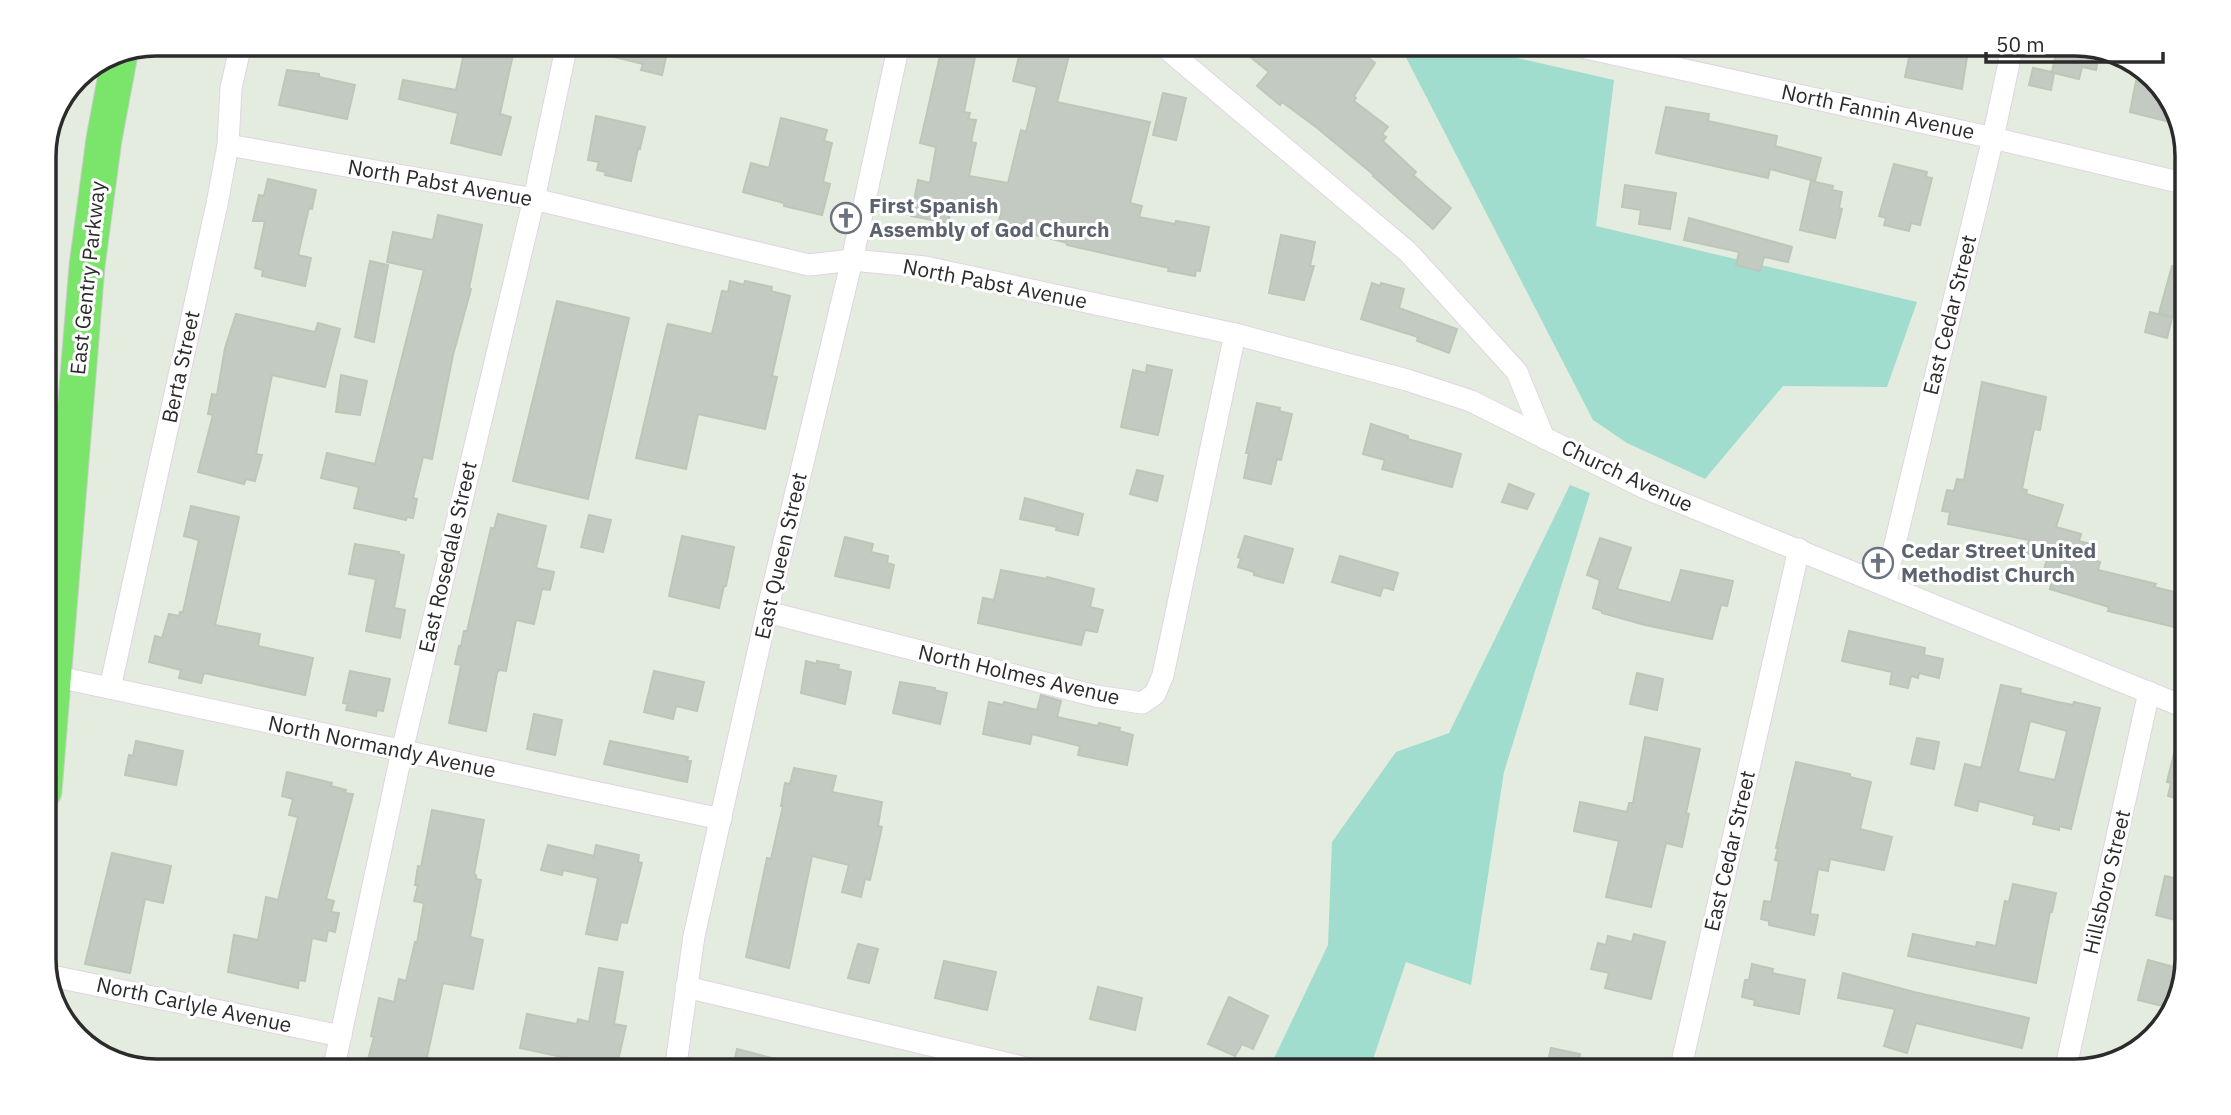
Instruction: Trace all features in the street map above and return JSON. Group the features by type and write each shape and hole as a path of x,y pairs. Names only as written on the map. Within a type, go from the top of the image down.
{"main road":[{"name":"East Gentry Parkway","path":"56,600 87,267 103,139 118,64"}],"street":[{"name":"Berta Street","path":"110,688 217,204 228,145 231,88 238,56"},
{"name":"East Rosedale Street","path":"336,1059 402,751 534,199 564,56"},
{"name":"East Queen Street","path":"677,1059 690,957 768,612 852,260 896,56"},
{"name":"Church Avenue","path":"1175,56 1408,252 1517,372 1544,438 1645,488 2175,703"},
{"name":"North Fannin Avenue","path":"1622,56 2175,181"},
{"name":"East Cedar Street","path":"1885,585 2010,56"},
{"name":"North Pabst Avenue","path":"228,145 534,199 809,265 852,260 925,267 1235,334 1433,388 1471,401 1544,438"},
{"name":"North Holmes Avenue","path":"768,612 1096,696 1142,703 1155,694 1163,675 1235,334"},
{"name":"East Cedar Street","path":"1683,1059 1799,549"},
{"name":"North Normandy Avenue","path":"56,676 721,819"},
{"name":"Hillsboro Street","path":"2068,1059 2150,692"},
{"name":"North Carlyle Avenue","path":"58,977 341,1036"},
{"path":"686,988 988,1059"}],"shaded area":[{"path":"1405,56 1508,56 1614,80 1596,226 1917,302 1887,387 1783,386 1705,479 1627,443 1593,420"},
{"path":"1570,485 1590,493 1504,772 1471,985 1406,962 1373,1059 1274,1059 1328,945 1332,842 1396,752 1449,733"}],"building":[{"path":"463,56 513,56 500,114 511,117 501,155 451,143 458,113 399,99 403,80 456,90"},
{"path":"610,56 666,56 662,75 641,70 643,64"},
{"path":"940,56 975,56 964,112 970,113 968,119 976,120 971,142 976,143 969,176 1008,183 1021,130 1026,132 1037,87 1013,81 1019,56 1069,56 1057,102 1150,122 1130,203 1142,206 1139,217 1209,227 1200,271 1196,270 1195,276 998,226 1001,212 952,203 948,223 911,216 918,180 930,183 936,147 920,143"},
{"path":"1249,56 1367,56 1375,63 1354,96 1354,101 1388,127 1382,134 1386,137 1383,141 1416,172 1413,175 1451,208 1433,229 1316,127 1282,102 1280,105 1257,86 1269,72"},
{"path":"1909,56 1967,56 1962,89 1905,77"},
{"path":"2055,56 2098,59 2096,70 2082,67 2079,79 2054,73 2051,90 2029,85 2033,68 2052,72"},
{"path":"287,70 319,74 319,77 355,85 347,119 279,105"},
{"path":"2136,81 2142,82 2158,101 2169,122 2130,112"},
{"path":"1163,93 1186,98 1176,140 1153,135"},
{"path":"1666,107 1709,114 1708,121 1777,136 1775,146 1821,158 1815,181 1770,169 1768,178 1656,153"},
{"path":"596,116 645,127 631,181 605,175 606,172 597,170 599,162 588,160"},
{"path":"781,118 827,130 824,141 832,143 823,182 830,184 822,215 743,192 751,163 769,168"},
{"path":"1894,164 1927,172 1926,177 1932,178 1920,225 1911,223 1909,231 1884,225 1886,218 1879,216"},
{"path":"268,179 316,190 298,255 311,258 305,286 262,276 263,270 255,268 265,221 253,221 259,195 264,196"},
{"path":"1811,181 1833,186 1832,190 1842,192 1839,208 1842,209 1835,238 1800,230"},
{"path":"1625,185 1676,193 1670,229 1639,224 1641,210 1622,207"},
{"path":"438,215 482,225 469,288 471,289 453,355 432,459 423,457 413,498 417,499 413,518 407,517 406,520 354,508 359,487 321,478 327,453 375,464 424,270 387,262 393,232 433,240"},
{"path":"1689,218 1792,247 1788,262 1764,257 1760,271 1736,265 1739,252 1684,240"},
{"path":"1281,235 1315,242 1310,266 1314,266 1304,300 1269,293"},
{"path":"370,261 388,265 374,342 355,337"},
{"path":"2172,266 2175,267 2175,317 2159,313"},
{"path":"730,281 744,285 745,281 772,287 771,291 790,296 772,376 777,377 765,429 698,414 686,469 636,458 668,324 712,334 722,291 728,292"},
{"path":"1372,283 1404,289 1399,308 1457,329 1449,353 1417,341 1418,337 1361,319"},
{"path":"557,301 629,318 588,499 513,481"},
{"path":"2150,312 2172,318 2167,338 2145,332"},
{"path":"236,314 315,332 318,323 340,329 325,387 272,375 256,454 262,455 255,481 246,479 244,484 198,472 213,415 208,414 212,394 217,395 225,348"},
{"path":"1147,365 1172,370 1158,435 1121,427 1133,370 1146,373"},
{"path":"341,375 367,381 360,415 336,412"},
{"path":"1982,382 2046,397 2040,430 2034,429 2022,489 2027,490 2026,494 2063,505 2056,527 2081,534 2079,541 2094,545 2090,559 2100,562 2098,570 2156,584 2154,587 2175,592 2175,627 2108,611 2109,607 2050,589 2053,576 2043,573 2047,559 2025,553 2029,540 1948,524 1950,512 1942,511 1947,490 1954,491 1957,479 1964,480"},
{"path":"1257,403 1280,408 1279,411 1292,414 1281,460 1277,459 1271,484 1244,478 1249,453 1246,453"},
{"path":"1371,424 1408,436 1408,439 1461,454 1452,487 1382,469 1385,460 1363,454"},
{"path":"1137,470 1163,476 1157,501 1130,494"},
{"path":"1509,484 1534,494 1527,509 1502,502"},
{"path":"1025,498 1083,514 1078,535 1056,530 1057,527 1020,519"},
{"path":"191,506 239,517 215,625 260,634 258,646 313,658 305,695 204,673 201,683 179,678 181,670 149,662 155,636 162,638 169,614 179,616 180,612 183,612 199,540 184,536"},
{"path":"498,514 546,526 536,568 554,572 550,590 542,589 534,624 516,620 506,671 499,670 497,673 486,731 449,723 461,665 455,664 459,646 464,631 467,631 491,528 494,529"},
{"path":"589,515 611,520 603,552 581,547"},
{"path":"682,536 734,547 719,608 669,596"},
{"path":"1245,536 1293,549 1283,583 1254,575 1254,572 1238,567 1241,558 1238,557"},
{"path":"845,537 873,544 871,552 888,556 887,563 894,565 889,588 835,576"},
{"path":"1600,538 1631,548 1617,589 1671,603 1681,570 1733,581 1727,606 1721,605 1712,639 1645,625 1593,608 1600,580 1587,575"},
{"path":"355,544 404,555 394,608 405,610 400,638 366,631 376,579 349,574"},
{"path":"1340,556 1398,573 1393,590 1383,587 1380,596 1332,582"},
{"path":"1001,570 1047,577 1094,589 1090,607 1103,610 1097,632 1085,630 1081,645 978,623 983,598 994,600"},
{"path":"1849,631 1925,648 1924,655 1943,659 1939,678 1919,673 1918,678 1911,676 1908,688 1890,684 1892,672 1842,661"},
{"path":"806,661 839,665 838,669 851,672 845,704 801,693"},
{"path":"350,671 390,679 383,711 377,710 376,716 346,710 348,704 343,703"},
{"path":"654,671 704,682 697,711 676,706 673,719 644,712"},
{"path":"1637,673 1663,679 1657,710 1630,704"},
{"path":"900,682 935,688 934,690 947,693 940,724 893,713"},
{"path":"2001,685 2021,689 2020,693 2058,702 2073,705 2074,702 2100,708 2071,829 2059,826 2059,830 2033,824 2035,816 1979,801 1977,811 1955,805 1965,764 1981,768","holes":["2030,721 2067,731 2055,780 2018,772"]},
{"path":"1041,695 1061,701 1057,717 1098,726 1099,723 1120,728 1119,731 1133,735 1127,765 1078,755 1080,746 1032,734 1030,744 983,734 989,702 1003,705 1004,702 1037,710"},
{"path":"534,714 562,720 555,755 527,749"},
{"path":"1645,737 1700,749 1686,813 1689,814 1682,847 1666,843 1651,907 1606,897 1619,841 1574,831 1580,802 1627,812 1629,803 1633,803"},
{"path":"1917,738 1939,742 1934,769 1911,764"},
{"path":"136,741 183,751 176,785 125,775 129,755 133,756"},
{"path":"610,741 688,757 687,761 691,761 687,782 604,764"},
{"path":"2175,749 2175,798 2168,796 2171,783 2167,782"},
{"path":"1796,762 1850,774 1850,777 1871,782 1860,829 1892,837 1884,870 1830,859 1828,871 1818,869 1810,914 1818,915 1814,935 1769,925 1769,921 1761,919 1764,901 1771,902 1779,861 1775,860 1776,848"},
{"path":"794,768 836,776 832,792 882,802 878,826 882,827 870,880 865,879 861,897 842,892 849,865 812,856 789,968 746,957 767,858 771,859 783,806 785,783 790,784"},
{"path":"287,772 332,783 331,786 353,794 326,899 334,901 331,912 339,913 335,932 328,930 326,941 312,938 305,981 299,980 298,988 228,972 234,935 258,940 266,897 278,900 298,817 289,815 293,799 282,796"},
{"path":"432,810 484,820 474,874 476,879 481,880 470,937 483,940 473,989 443,983 427,1059 368,1059 379,998 394,1002 399,979 406,981 415,942 417,943 424,903 414,901 418,885 415,885 418,866 421,867"},
{"path":"548,845 594,856 596,845 639,855 638,862 642,863 627,923 621,922 617,940 586,934 598,878 563,870 562,875 541,870"},
{"path":"112,853 171,866 163,903 145,899 130,973 85,964"},
{"path":"2165,876 2175,878 2175,920 2156,915"},
{"path":"2013,884 2056,893 2036,983 1908,956 1913,934 1976,947 1977,942 1996,946 2005,901 2009,902"},
{"path":"1634,934 1665,942 1651,999 1605,988 1609,973 1591,969 1598,943 1606,945 1608,936 1632,942"},
{"path":"858,944 878,949 869,983 848,978"},
{"path":"2148,960 2174,967 2172,985 2163,1006 2138,1000"},
{"path":"944,961 996,972 987,1010 935,998"},
{"path":"1752,964 1773,969 1772,973 1805,980 1799,1014 1754,1005 1755,1000 1742,997"},
{"path":"599,968 623,972 614,1024 626,1026 618,1059 572,1059 520,1048 527,1014 577,1024 578,1019 589,1022"},
{"path":"1843,973 2029,1018 2022,1048 1916,1023 1907,1053 1884,1046 1895,1009 1838,998"},
{"path":"1098,987 1142,998 1135,1030 1090,1019"},
{"path":"1229,997 1268,1016 1253,1049 1242,1044 1235,1056 1208,1044"},
{"path":"1551,1048 1580,1054 1579,1059 1549,1059"},
{"path":"737,1049 776,1059 735,1059"}],"place":[{"name":"First Spanish Assembly of God Church","path":"846,218"},
{"name":"Cedar Street United Methodist Church","path":"1878,563"}]}
